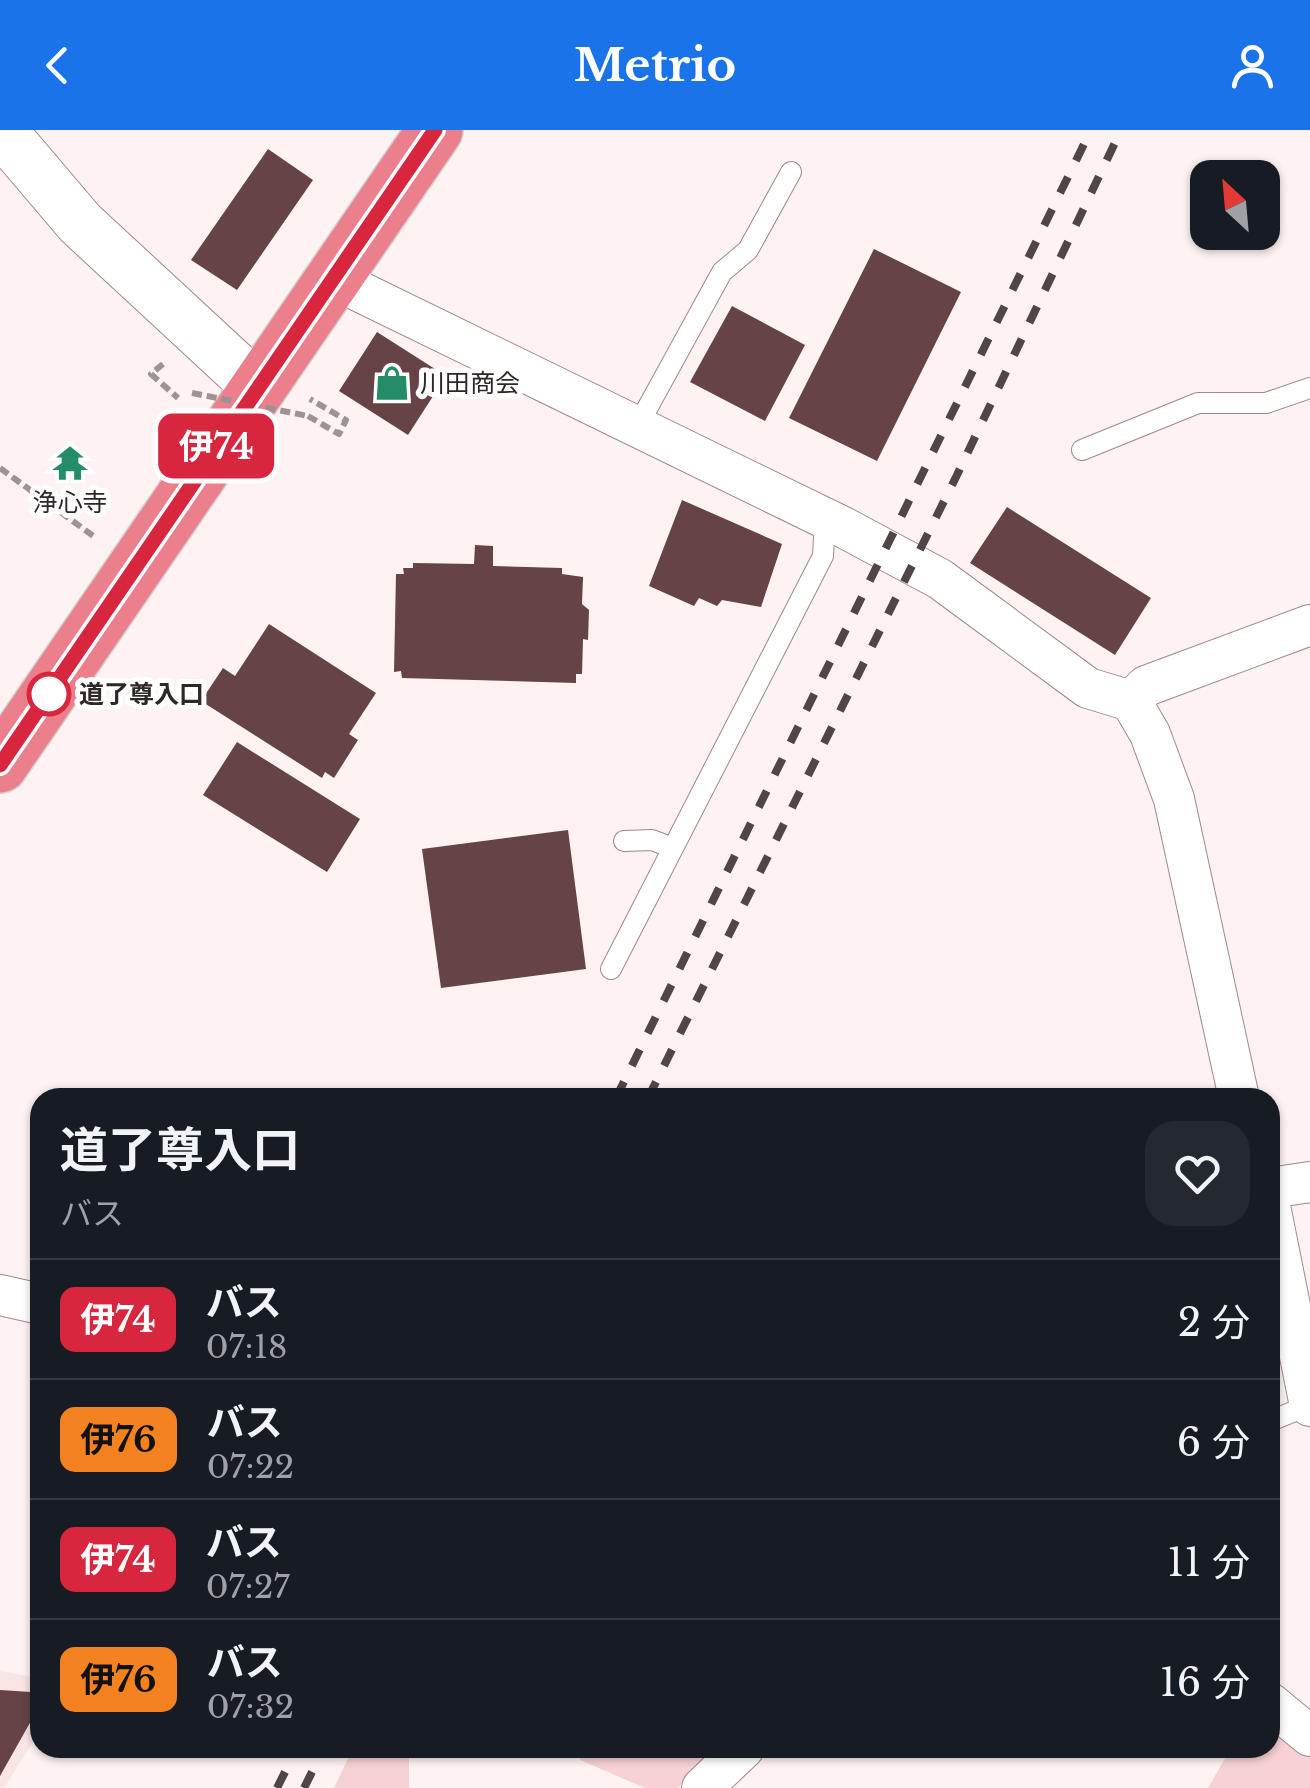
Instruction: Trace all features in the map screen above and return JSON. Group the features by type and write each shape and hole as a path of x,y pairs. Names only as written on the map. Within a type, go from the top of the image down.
{"highway":[{"path":"0,765 136,568 276,389 334,279 435,130"}],"street":[{"path":"2,130 80,223 276,389"},
{"path":"334,279 940,579 1088,688 1132,701 1150,734 1174,798 1238,1088"},
{"path":"1132,701 1146,686 1310,624"},
{"path":"1280,1186 1310,1182"},
{"path":"1280,1256 1310,1405"},
{"path":"0,1295 30,1302"},
{"path":"1280,1710 1310,1736"},
{"path":"702,1788 734,1758"}],"lane":[{"path":"637,427 722,272 748,250 791,172"},
{"path":"1082,450 1198,403 1266,403 1310,388"},
{"path":"611,969 822,556 825,519"},
{"path":"624,842 652,840 673,848"},
{"path":"1280,1417 1310,1405"}],"path":[{"path":"172,372 162,362 151,374 178,398"},
{"path":"182,383 192,393 308,416 339,434 346,420 276,389"},
{"path":"0,468 136,568"}],"shaded area":[{"path":"0,1671 30,1676 30,1747 4,1788 0,1788"},
{"path":"1280,1732 1310,1757 1310,1788 1208,1788 1225,1758 1280,1758"},
{"path":"348,1758 409,1758 409,1788 334,1788"},
{"path":"704,1758 678,1788 645,1788 580,1760"}],"building":[{"path":"268,149 313,180 237,290 191,260"},
{"path":"874,249 961,292 877,461 789,418"},
{"path":"732,306 805,345 765,421 690,382"},
{"name":"川田商会","path":"377,332 446,376 408,435 339,391"},
{"path":"682,500 782,544 761,607 722,600 717,606 699,598 694,606 649,586"},
{"path":"1007,507 1151,598 1115,655 970,563"},
{"path":"475,545 493,546 493,566 562,568 562,574 583,577 582,604 589,610 588,640 583,639 582,674 576,674 576,683 402,678 401,671 394,672 396,574 404,574 403,568 413,568 413,563 474,564"},
{"path":"269,624 376,693 349,734 358,740 334,778 325,772 322,778 201,701 223,668 235,676"},
{"path":"237,742 360,819 327,872 203,795"},
{"path":"568,830 586,969 441,988 422,849"},
{"path":"0,1690 30,1692 30,1723 0,1776"}],"railway":[{"path":"621,1088 1091,130"},
{"path":"653,1088 957,475 1121,130"},
{"path":"277,1788 292,1758"},
{"path":"304,1788 319,1758"}],"bus line":[{"name":"伊74","path":"0,765 435,130"}],"place":[{"name":"川田商会","path":"392,383"},
{"name":"浄心寺","path":"70,463"},
{"name":"道了尊入口","path":"49,694"}]}
